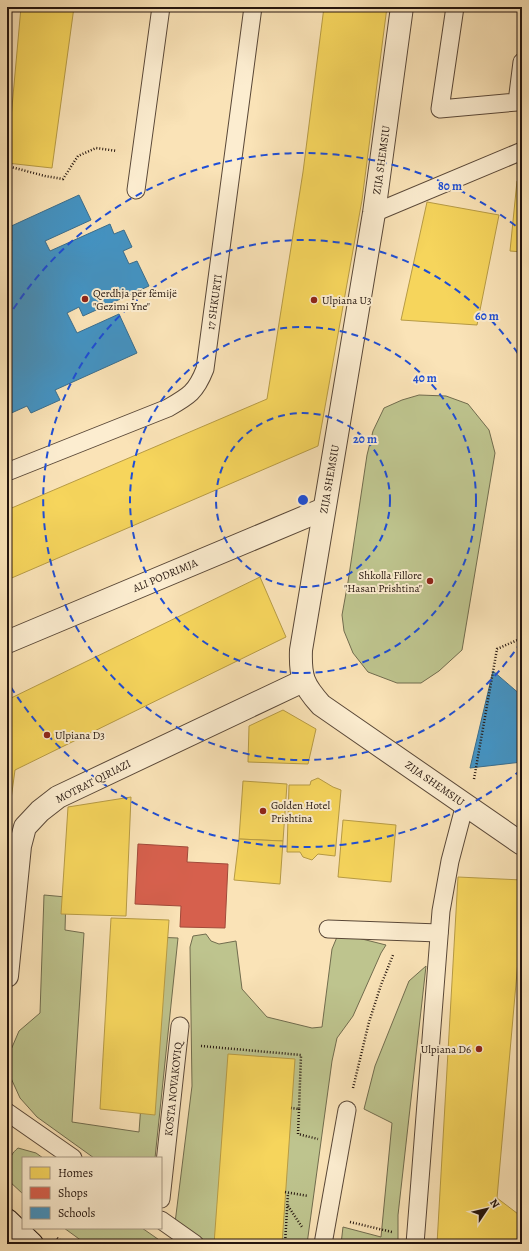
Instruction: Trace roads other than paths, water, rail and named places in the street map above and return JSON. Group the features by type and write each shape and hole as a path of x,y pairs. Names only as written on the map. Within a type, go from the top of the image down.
{"street":[{"name":"ZIJA SHEMSIU","path":"402,7 374,213 324,509 301,650 300,666 303,681 311,693 326,708 522,844"},
{"name":"ALI PODRIMJA","path":"7,642 324,509"},
{"name":"MOTRAT QIRIAZI","path":"7,976 20,846 26,827 40,811 58,797 303,681"},
{"path":"7,1220 32,1244"}],"lane":[{"path":"136,190 161,7"},
{"name":"17 SHKURTI","path":"7,472 168,408 192,393 200,382 204,370 253,7"},
{"path":"455,7 440,109 517,102 522,62"},
{"path":"374,213 522,151"},
{"path":"415,1244 441,911 450,861 470,808"},
{"path":"328,929 439,933"},
{"name":"KOSTA NOVAKOVIQ","path":"162,1190 180,1026"},
{"path":"324,1244 347,1110"},
{"path":"7,1112 72,1157"},
{"path":"162,1221 195,1244"}],"place":[{"name":"Qerdhja për fëmijë \"Gezimi Yne\"","path":"85,299"},
{"name":"Ulpiana U3","path":"314,300"},
{"name":"Shkolla Fillore \"Hasan Prishtina\"","path":"430,581"},
{"name":"Ulpiana D3","path":"47,735"},
{"name":"Golden Hotel Prishtina","path":"263,811"},
{"name":"Ulpiana D6","path":"479,1049"}]}
